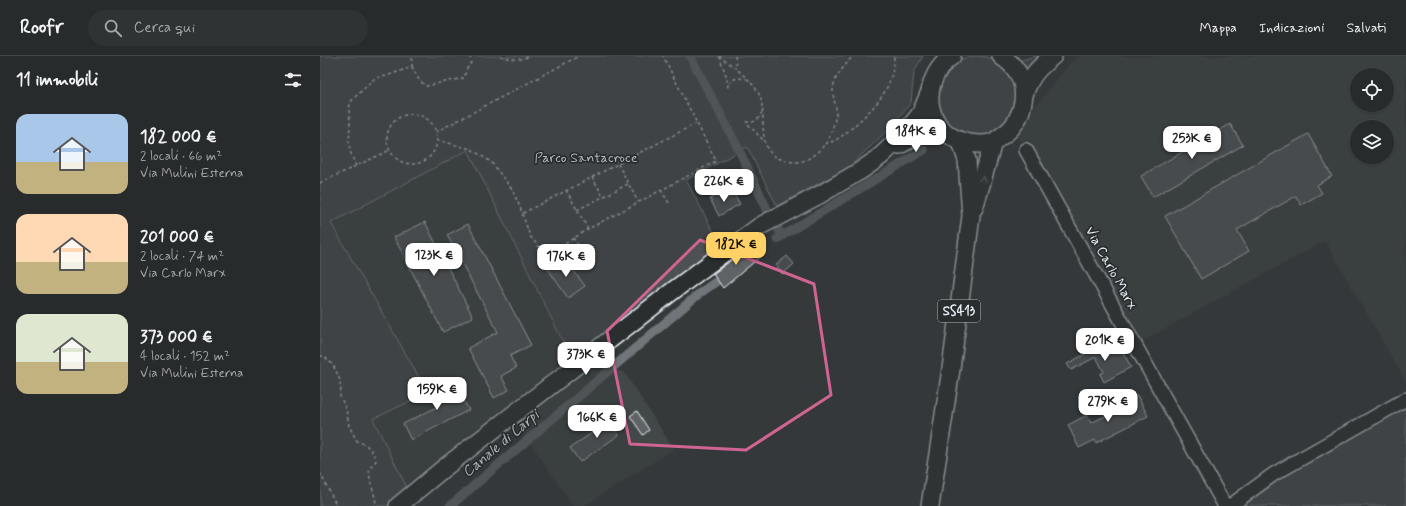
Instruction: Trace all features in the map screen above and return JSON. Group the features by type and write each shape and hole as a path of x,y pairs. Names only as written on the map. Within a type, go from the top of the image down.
{"main road":[{"path":"398,506 450,463 662,299 760,226 860,172 882,155 907,130 921,113 929,94 941,56"},
{"path":"935,74 952,56"},
{"path":"1001,56 1017,71 1023,82 1024,95"},
{"path":"929,94 930,107 934,118 942,129 950,136 961,142 977,144 993,142 1006,134 1016,123 1022,109 1024,95 1030,79 1042,65 1053,56"},
{"path":"882,155 922,132 942,129"},
{"name":"SS413","path":"930,506 952,361 971,216 967,160 961,142"},
{"name":"SS413","path":"971,216 982,185 993,142"}],"street":[{"name":"Via Carlo Marx","path":"1026,150 1225,506"},
{"path":"1230,506 1274,474 1406,399"}],"path":[{"path":"412,56 412,67 419,80 426,86 464,78 466,70 471,63 470,56"},
{"path":"501,56 508,58 527,58 529,56"},
{"path":"436,132 579,56"},
{"path":"437,140 471,149 491,162 511,188 530,236 538,246 548,249 557,249 588,229 716,161 663,56"},
{"path":"719,56 736,69 758,93 761,101 764,142"},
{"path":"719,56 727,78 728,87 732,80 738,78 746,79"},
{"path":"735,56 736,69"},
{"path":"762,111 759,118 752,122 746,122 764,142 773,155 788,162 803,161 816,153 828,139 836,110 833,96 834,82 852,56"},
{"path":"824,144 834,142 873,109 884,94 891,78 894,56"},
{"path":"356,166 349,144 349,108 352,100 375,78 386,76 412,67"},
{"path":"412,114 420,115 433,124 437,140 436,148 431,155 425,160 409,164 401,161 390,150 388,134 391,126 396,120 412,114"},
{"path":"522,213 697,123"},
{"path":"320,183 390,150"},
{"path":"618,164 638,202"},
{"path":"592,177 603,197"},
{"path":"577,210 628,184"},
{"path":"566,190 588,229"},
{"path":"661,190 669,203"},
{"path":"573,238 591,262"},
{"path":"548,249 556,263"},
{"path":"320,356 324,356 333,365 339,378 341,389 340,396 346,409 349,426 357,441 366,445 374,453 376,461 369,470 369,477 375,493 375,506"},
{"path":"320,473 336,506"}],"highlighted area":[{"path":"700,240 814,284 831,395 746,450 630,444 607,331"}],"shaded area":[{"path":"1078,56 1406,56 1406,382 1325,241 1137,344 1018,136 1030,113 1071,62"},
{"path":"468,150 572,362 624,372 674,449 584,506 573,506 510,413 409,492 373,419 428,394 331,223"}],"green space":[{"name":"Parco Santacroce","path":"320,56 923,56 914,72 911,102 891,127 849,167 777,206 747,147 686,180 720,244 573,362 468,150 331,223 428,393 373,419 409,492 391,506 320,506"},
{"path":"977,56 992,59 1005,68 1014,81 1017,96 1014,111 1005,124 992,133 977,136 962,133 949,124 940,111 937,96 940,81 949,68 962,59"},
{"path":"1036,56 1047,56 1027,76 1018,61"},
{"path":"1406,399 1406,506 1232,506"}],"building":[{"path":"1230,124 1243,145 1153,197 1141,176"},
{"path":"1308,134 1332,176 1317,185 1322,193 1301,205 1296,196 1237,230 1249,251 1201,279 1165,216"},
{"path":"722,192 726,198 734,194 740,204 719,216 710,199"},
{"path":"425,222 473,317 443,332 394,237"},
{"path":"468,224 531,345 510,356 516,368 501,376 509,390 494,398 468,348 498,332 447,235"},
{"path":"751,245 760,257 723,288 713,274"},
{"path":"787,256 794,264 783,274 776,265"},
{"path":"564,258 585,286 568,298 548,269"},
{"path":"1100,346 1105,354 1120,347 1131,367 1104,382 1100,374 1104,372 1096,357 1071,370 1067,364"},
{"path":"443,380 447,386 451,384 459,399 462,398 469,410 411,440 403,424 439,406 429,388"},
{"path":"1137,395 1148,416 1096,443 1095,440 1079,448 1068,425 1087,415 1091,423 1125,406 1123,402"},
{"path":"637,411 649,430 643,435 630,416"},
{"path":"618,415 624,423 615,429 619,435 580,462 570,448"}],"waterway":[{"path":"690,56 782,236"},
{"name":"Canale di Carpi","path":"777,239 924,150"},
{"name":"Canale di Carpi","path":"450,506 700,293 717,281"}]}
